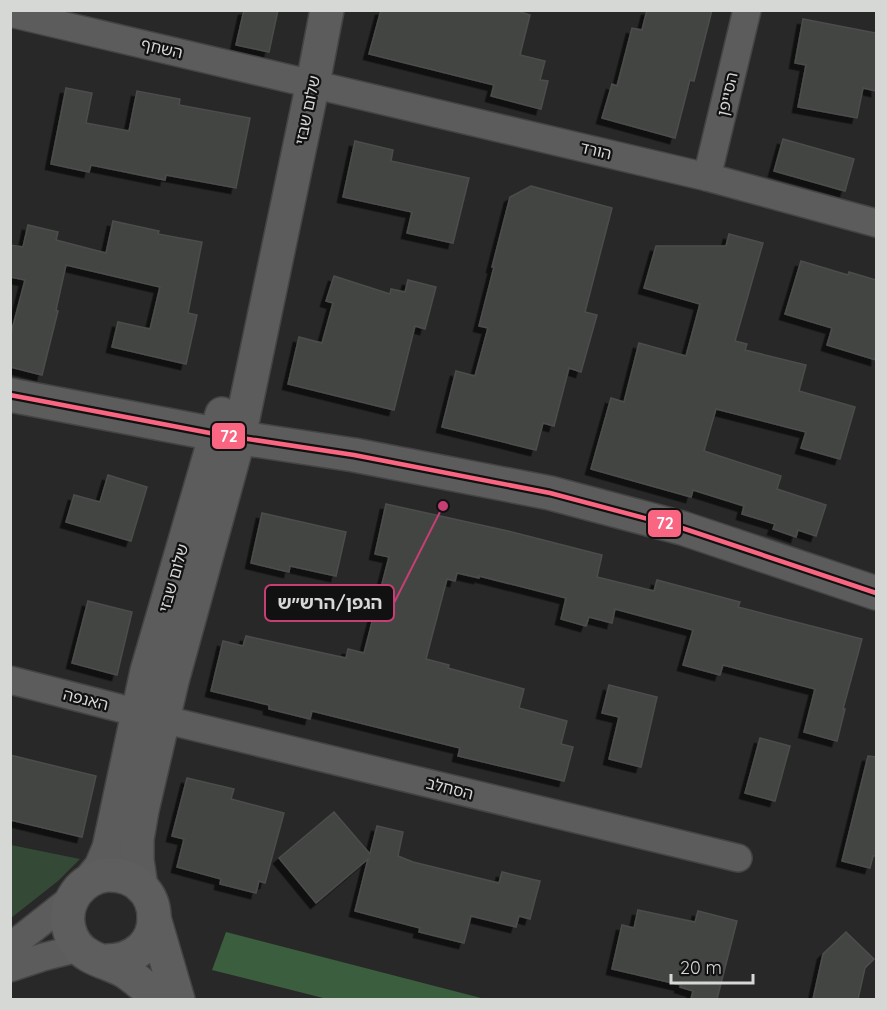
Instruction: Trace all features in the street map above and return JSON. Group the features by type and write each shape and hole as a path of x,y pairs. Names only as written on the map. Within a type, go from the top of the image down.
{"main road":[{"path":"160,999 124,971 91,954 71,937 68,910 82,889 104,875 117,875 130,879 141,887 149,898 178,999"},
{"path":"91,954 117,961 130,957 142,949 149,938 154,918"}],"street":[{"name":"שלום שבזי","path":"82,889 101,867 109,848 150,716 271,280 314,83 327,10"},
{"name":"הסייפן","path":"707,177 747,10"},
{"name":"השחף","path":"10,13 314,83"},
{"name":"הורד","path":"314,83 707,177 876,223"},
{"path":"10,395 227,436 444,472 596,504 693,531 876,593"},
{"name":"האנפה","path":"10,680 150,716"},
{"name":"שלום שבזי","path":"141,887 137,839 150,716"},
{"name":"הסחלב","path":"150,716 738,858"},
{"path":"10,947 82,889"},
{"path":"10,968 43,957 91,954"}],"green space":[{"path":"11,845 80,859 58,881 11,918"},
{"path":"226,932 485,999 327,999 212,970"}],"building":[{"path":"244,10 278,10 269,52 236,45"},
{"path":"381,10 514,10 530,15 520,55 545,61 540,80 548,81 541,109 491,96 494,85 369,54"},
{"path":"647,10 712,10 694,81 690,80 675,138 602,118 612,84 617,86 632,28 642,30"},
{"path":"803,19 876,33 876,91 863,88 857,118 798,107 806,65 795,63"},
{"path":"66,88 92,93 86,123 129,131 137,91 180,99 179,105 250,118 236,188 166,175 165,180 91,165 89,172 51,164"},
{"path":"783,139 854,159 845,191 774,171"},
{"path":"355,141 393,150 391,161 469,178 453,243 407,233 412,212 343,197"},
{"path":"531,186 612,208 585,312 597,315 581,372 569,368 554,426 543,423 536,450 442,427 456,371 475,376 488,328 479,326 510,197"},
{"path":"113,221 159,231 158,234 202,242 188,313 197,315 186,364 112,347 118,322 150,329 160,287 66,265 56,310 58,311 42,375 10,367 10,337 25,280 10,277 10,245 23,247 28,225 58,232 56,240 106,253"},
{"path":"729,234 763,243 735,341 747,344 745,350 806,365 799,391 855,407 840,459 801,448 806,432 716,409 704,451 781,476 777,489 826,505 816,536 798,530 796,537 773,529 775,524 742,514 744,506 693,490 691,497 591,469 611,398 624,402 639,343 686,356 700,304 644,288 656,246 726,246"},
{"path":"801,261 848,275 849,272 876,280 876,360 827,345 832,328 785,314"},
{"path":"334,276 390,294 391,289 405,292 408,280 436,287 425,329 415,326 394,410 288,384 299,337 322,343 333,303 326,301"},
{"path":"108,475 147,487 131,541 66,522 74,495 100,502"},
{"path":"386,504 602,555 597,577 654,591 657,580 740,602 738,607 862,639 837,741 804,732 815,689 723,665 720,675 683,665 693,630 615,609 612,623 589,617 586,626 561,619 566,598 479,576 479,578 457,573 455,581 447,579 426,659 449,665 448,668 524,689 519,708 567,721 561,744 573,747 564,781 458,756 460,748 312,711 310,719 269,709 269,705 211,691 223,641 243,646 246,636 346,658 348,649 364,653 389,557 375,554"},
{"path":"262,513 346,532 336,576 290,566 289,572 251,563"},
{"path":"88,601 132,612 117,675 72,663"},
{"path":"609,685 657,697 641,767 609,759 619,717 602,713"},
{"path":"760,738 790,746 775,801 745,793"},
{"path":"10,755 96,776 82,837 10,820"},
{"path":"868,756 876,757 876,856 873,856 870,868 842,861"},
{"path":"187,778 234,789 231,799 284,813 265,883 259,881 256,893 220,884 221,879 177,867 184,839 172,836"},
{"path":"334,812 370,854 377,826 403,832 398,856 413,862 499,883 502,872 540,881 530,919 519,916 516,927 471,916 464,943 419,932 420,928 355,911 368,859 316,903 279,858"},
{"path":"638,910 695,922 698,911 737,921 717,999 691,999 693,991 680,987 681,985 612,969 622,925 634,928"},
{"path":"846,932 874,959 865,968 858,999 813,999 823,954"}],"transit line":[{"name":"72","path":"10,395 215,434 354,455 550,493 682,528 876,593"}],"place":[{"name":"הגפן/הרש״ש","path":"443,506"}]}
